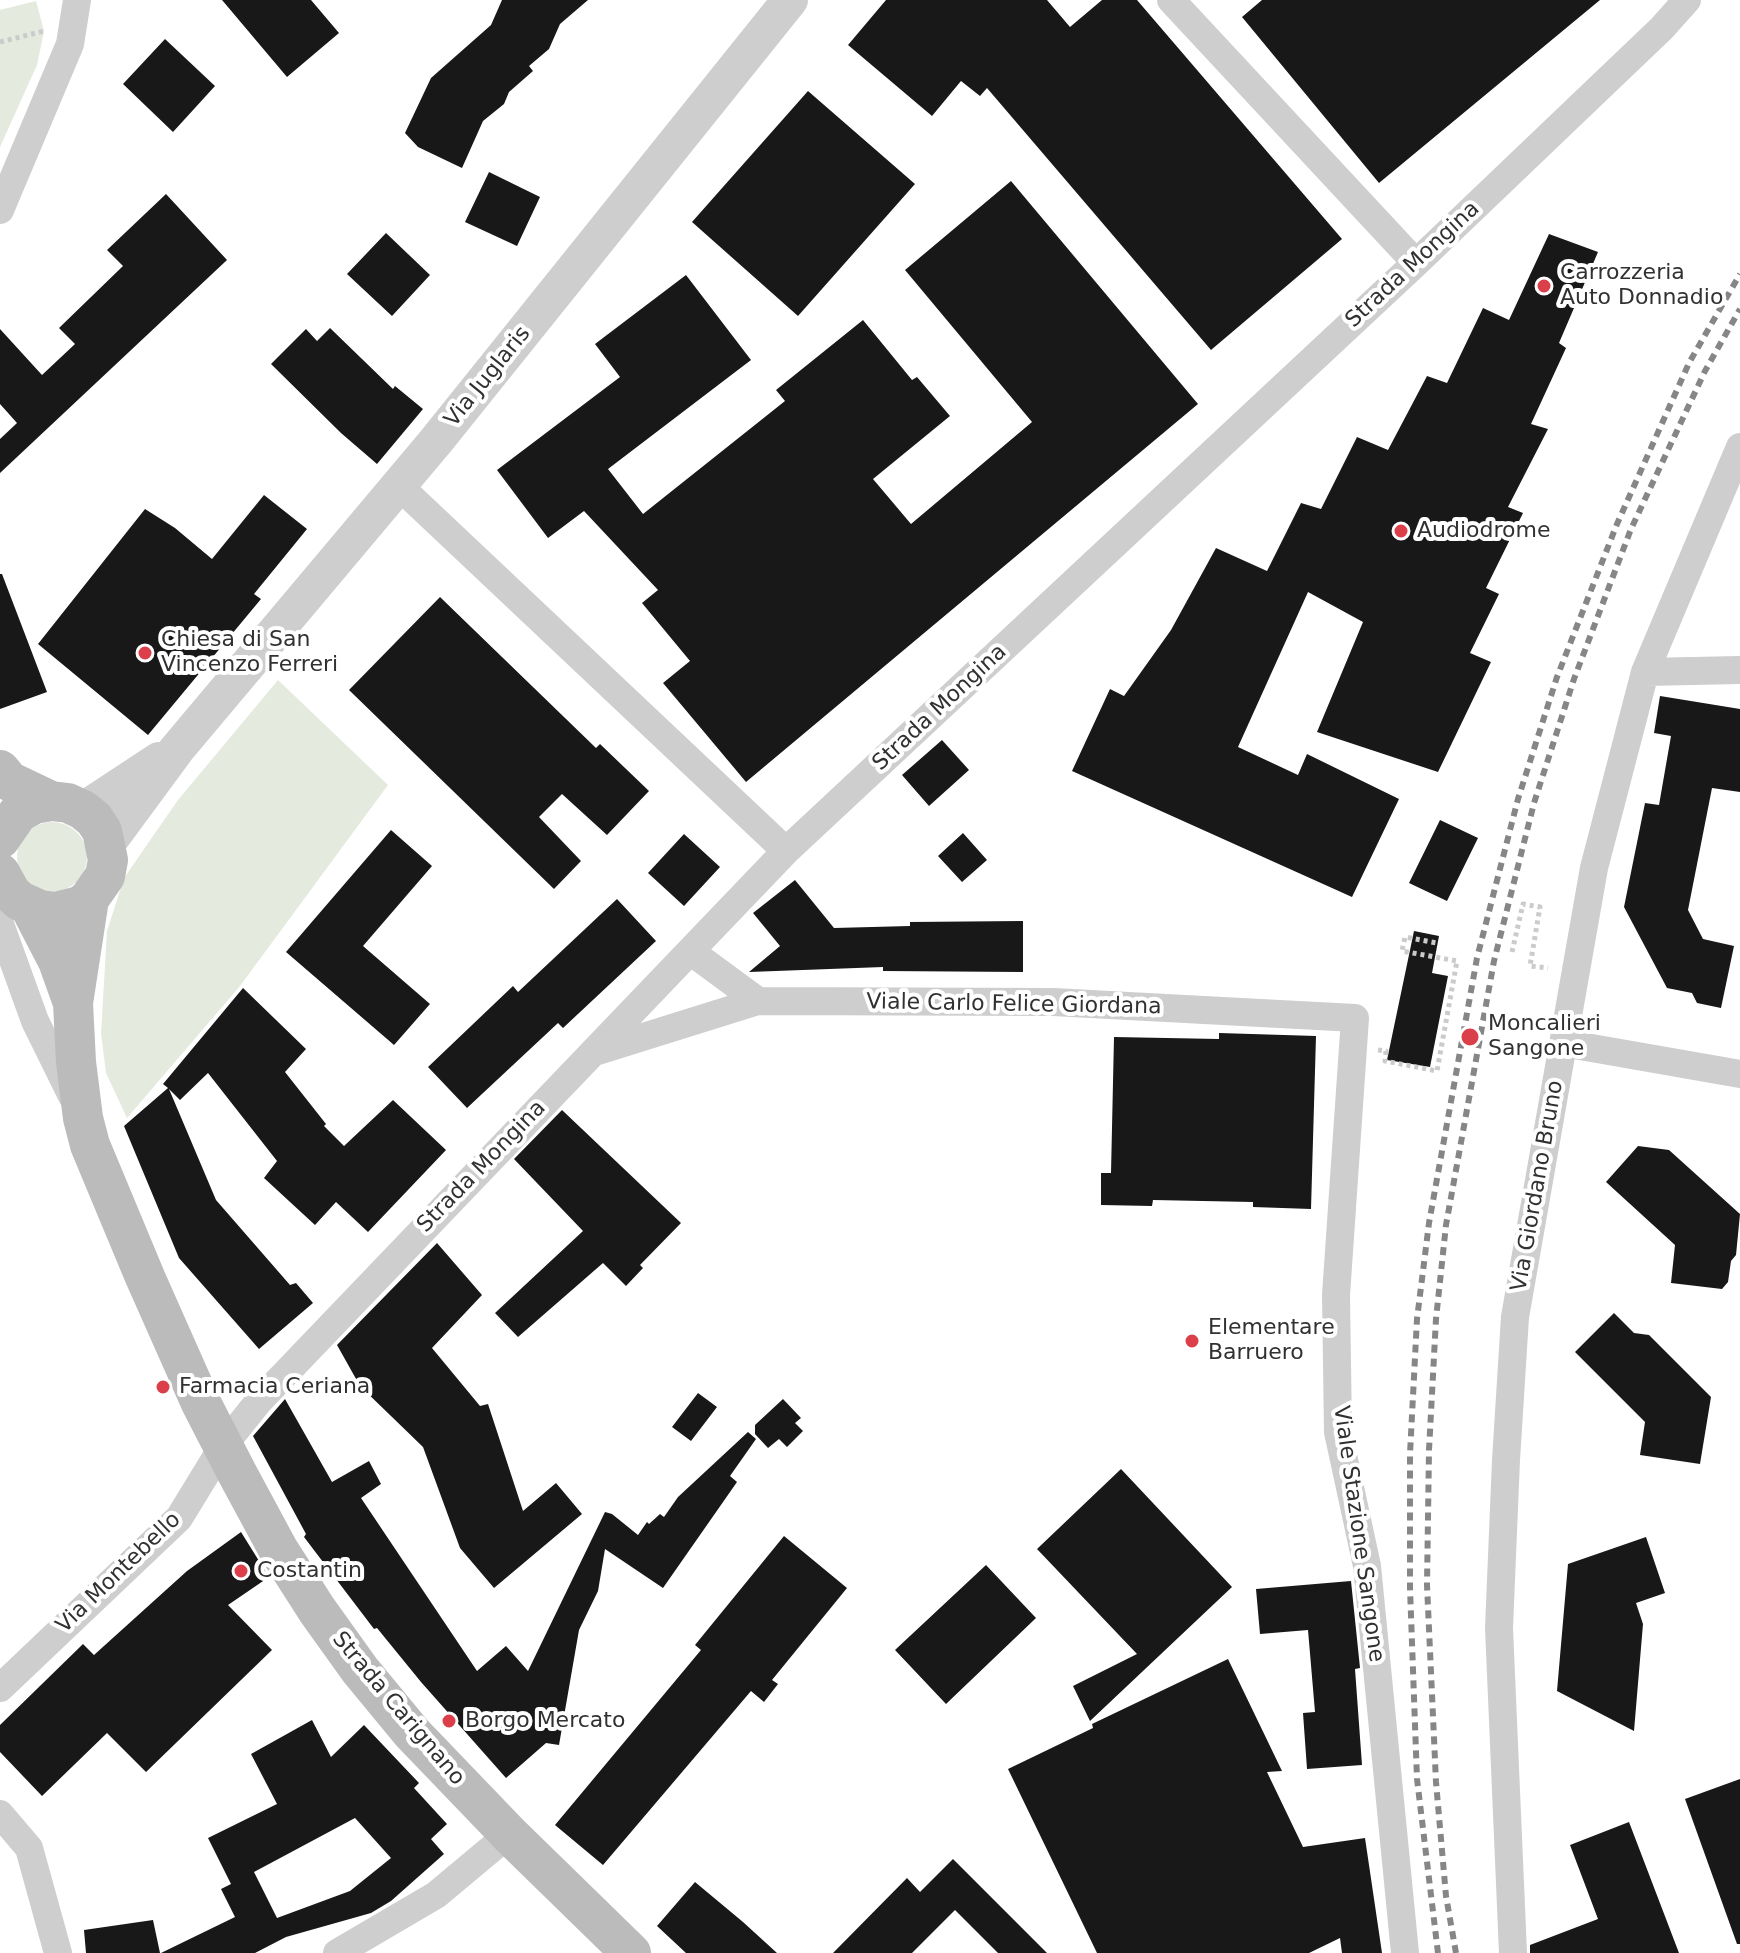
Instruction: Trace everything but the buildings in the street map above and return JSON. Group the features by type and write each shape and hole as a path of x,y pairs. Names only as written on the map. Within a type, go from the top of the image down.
{"main road":[{"path":"0,770 9,781 67,806 102,831 107,844"},
{"path":"1,833 18,813 34,804 67,806"},
{"name":"Strada Carignano","path":"107,844 105,876 89,899 73,1003 83,1118 90,1145 189,1378 278,1549 358,1667 412,1733 509,1834 631,1953"},
{"path":"0,873 11,893 15,915 56,912 80,906 89,899"},
{"name":"Strada Carignano","path":"15,915 58,961 73,1003"}],"street":[{"name":"Via Juglaris","path":"107,844 177,749 399,486 790,0"},
{"path":"1171,0 1416,263"},
{"name":"Strada Mongina","path":"223,1446 259,1401 786,851 1416,263 1662,28 1687,0"},
{"path":"0,210 70,44 75,14"},
{"name":"Via Giordano Bruno","path":"1513,1953 1499,1628 1515,1317 1594,868 1645,672 1740,447"},
{"path":"399,486 786,851"},
{"path":"1645,672 1740,670"},
{"name":"Via Juglaris","path":"67,806 177,749"},
{"name":"Strada Carignano","path":"15,915 35,1021 83,1118"},
{"path":"690,951 758,1001"},
{"name":"Viale Carlo Felice Giordana","path":"591,1053 758,1001 1053,1002 1355,1018"},
{"name":"Viale Stazione Sangone","path":"1355,1018 1336,1295 1338,1432 1367,1566 1405,1953"},
{"path":"1563,1043 1740,1074"},
{"name":"Via Montebello","path":"0,1688 179,1518 223,1446"},
{"path":"0,1814 29,1848 58,1953"},
{"path":"337,1953 436,1895 509,1834"}],"path":[{"path":"0,42 75,14"},
{"path":"1512,952 1523,904 1540,907 1530,966 1551,968 1549,982 1573,985"},
{"path":"1353,1048 1386,1051 1385,1061 1437,1071 1457,961 1402,951 1405,937 1437,943"}],"shaded area":[{"path":"36,1 44,31 37,65 0,147 0,10"},
{"path":"278,680 388,785 240,986 127,1118 106,1073 101,1034 107,931 124,878 178,800"},
{"path":"52,822 77,832 87,857 77,882 52,892 27,882 17,857 27,832"}],"railway":[{"path":"1438,1953 1417,1779 1410,1588 1410,1454 1417,1319 1429,1223 1477,958 1518,799 1557,677 1617,524 1689,363 1740,274"},
{"path":"1456,1953 1446,1896 1436,1782 1427,1585 1429,1450 1436,1319 1446,1225 1494,961 1534,803 1574,679 1631,529 1705,371 1740,309"}],"place":[{"name":"Carrozzeria Auto Donnadio","path":"1544,286"},
{"name":"Audiodrome","path":"1401,531"},
{"name":"Chiesa di San Vincenzo Ferreri","path":"145,653"},
{"name":"Moncalieri Sangone","path":"1470,1037"},
{"name":"Elementare Barruero","path":"1192,1341"},
{"name":"Farmacia Ceriana","path":"163,1387"},
{"name":"Costantin","path":"241,1571"},
{"name":"Borgo Mercato","path":"449,1721"}]}
